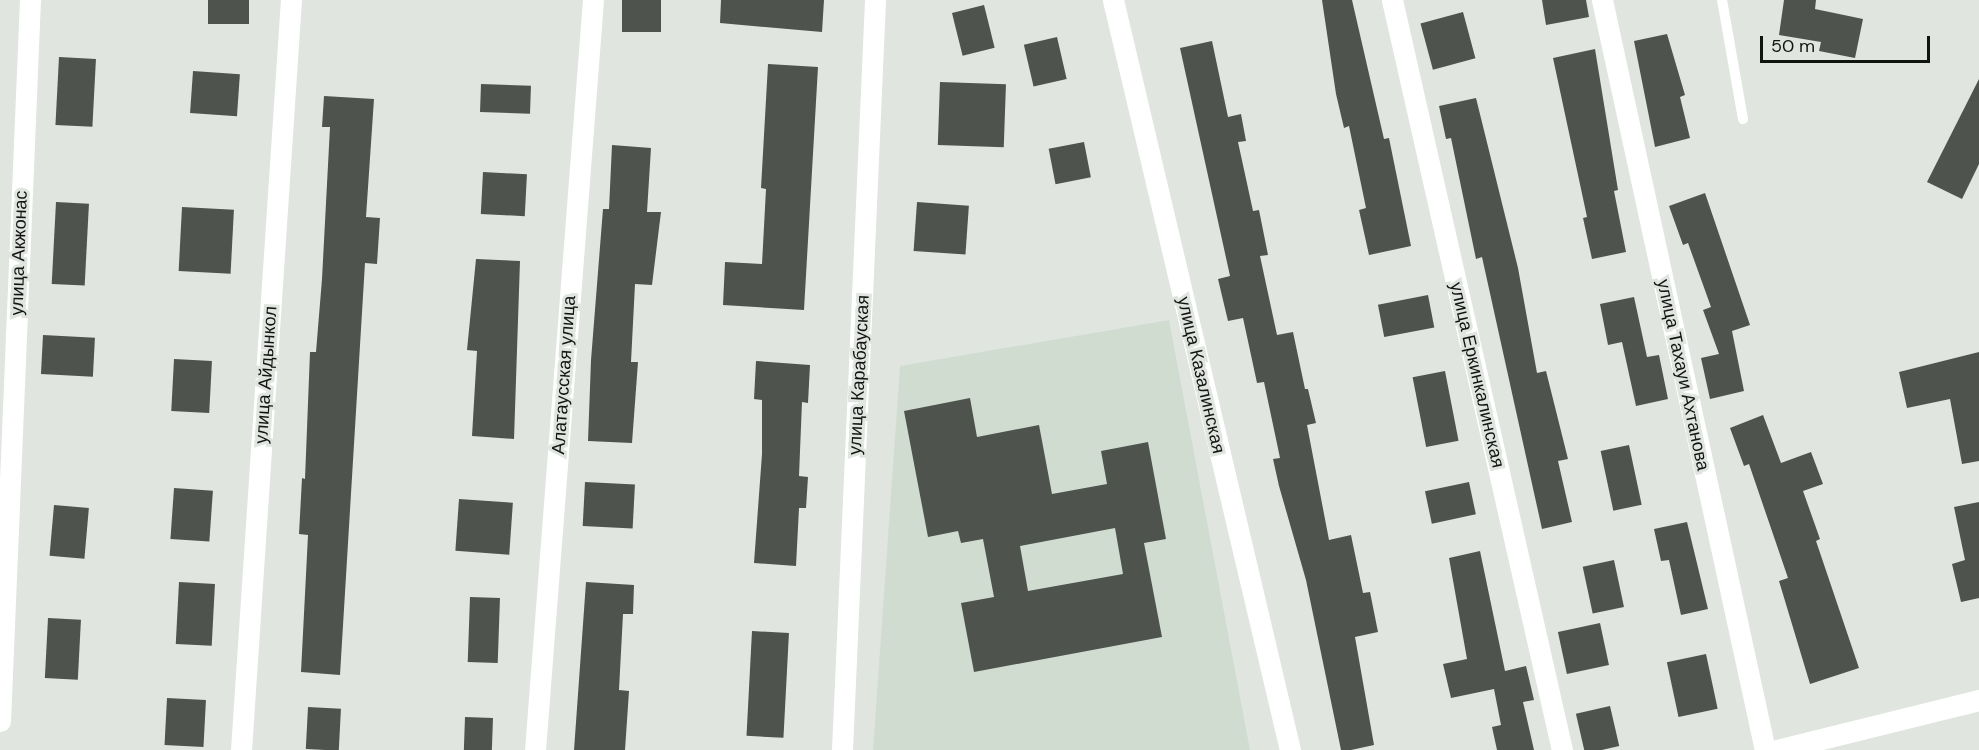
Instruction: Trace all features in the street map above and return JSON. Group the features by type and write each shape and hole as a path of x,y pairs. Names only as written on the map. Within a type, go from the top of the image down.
{"street":[{"name":"улица Акжонас","path":"0,721 30,0"},
{"name":"улица Айдынкол","path":"241,750 291,0"},
{"name":"Алатаусская улица","path":"535,750 593,0"},
{"name":"улица Карабауская","path":"842,750 875,0"},
{"name":"улица Казалинская","path":"1113,0 1290,750"},
{"name":"улица Еркинкалинская","path":"1392,0 1562,750"},
{"name":"улица Тахауи Ахтанова","path":"1602,0 1765,750"},
{"path":"1777,750 1979,700"}],"lane":[{"path":"1722,0 1743,119"}],"shaded area":[{"path":"1169,320 1250,750 873,750 900,366"}],"building":[{"path":"208,0 249,0 249,24 208,24"},
{"path":"622,0 661,0 661,32 622,32"},
{"path":"721,0 824,0 822,32 720,23"},
{"path":"1322,0 1352,0 1384,139 1389,138 1411,246 1369,255 1359,210 1366,208 1349,126 1344,128 1336,94"},
{"path":"1542,0 1586,0 1589,17 1546,25"},
{"path":"1784,0 1816,0 1815,9 1863,19 1855,58 1819,51 1821,42 1779,35"},
{"path":"984,5 995,48 963,56 952,13"},
{"path":"1463,12 1475,58 1433,70 1420,23"},
{"path":"1667,34 1685,95 1680,97 1690,138 1655,147 1634,41"},
{"path":"1057,37 1067,79 1034,87 1024,45"},
{"path":"1212,41 1228,117 1241,114 1246,141 1238,142 1253,211 1259,210 1268,255 1260,256 1277,335 1293,332 1305,389 1308,389 1316,423 1307,425 1329,540 1351,535 1363,593 1370,592 1378,632 1355,637 1374,745 1351,750 1341,750 1306,580 1273,459 1280,458 1264,382 1257,383 1243,318 1228,321 1218,279 1230,276 1180,48"},
{"path":"1595,49 1618,190 1614,191 1626,252 1592,259 1583,218 1587,217 1553,58"},
{"path":"59,57 96,59 92,127 55,125"},
{"path":"768,64 818,67 804,310 723,305 725,262 762,264 766,189 761,188"},
{"path":"193,71 240,74 237,116 190,113"},
{"path":"1979,79 1979,164 1962,199 1927,182"},
{"path":"940,82 1006,84 1004,147 938,145"},
{"path":"481,84 531,86 530,114 480,112"},
{"path":"324,96 374,99 366,217 380,218 377,264 365,263 340,675 301,672 308,535 299,534 302,478 305,479 310,352 316,352 322,279 330,127 322,127"},
{"path":"1476,98 1518,268 1537,373 1546,371 1568,459 1558,461 1572,522 1542,529 1482,257 1476,259 1451,138 1446,139 1439,106"},
{"path":"1084,142 1091,177 1056,184 1049,149"},
{"path":"612,145 651,148 647,212 661,212 652,285 635,284 631,362 638,362 632,443 588,441 591,360 603,209 609,209"},
{"path":"483,172 527,174 525,216 481,214"},
{"path":"1705,193 1750,325 1732,331 1744,391 1710,399 1701,358 1719,354 1703,310 1711,307 1688,243 1683,245 1669,206"},
{"path":"56,202 89,204 85,286 52,284"},
{"path":"917,202 969,206 965,255 914,251"},
{"path":"182,207 234,210 231,274 179,271"},
{"path":"476,259 520,261 514,439 472,436 477,351 467,350"},
{"path":"1428,295 1434,327 1384,337 1378,305"},
{"path":"1634,297 1647,357 1659,355 1668,399 1636,406 1622,342 1608,345 1600,304"},
{"path":"43,335 95,338 93,377 41,374"},
{"path":"1979,352 1979,461 1962,464 1950,399 1907,408 1899,372"},
{"path":"174,359 212,361 209,413 171,411"},
{"path":"756,361 810,365 808,403 802,402 799,476 808,477 806,508 799,508 796,566 754,563 762,454 762,400 754,399"},
{"path":"1445,371 1459,441 1426,447 1413,377"},
{"path":"970,398 977,437 1039,425 1052,494 1107,484 1101,451 1148,442 1166,539 1144,543 1162,637 974,672 961,603 994,597 983,539 961,543 958,531 928,537 904,411","holes":["1115,528 1123,574 1028,591 1020,546"]},
{"path":"1763,415 1781,463 1811,452 1823,484 1803,491 1820,539 1816,541 1859,668 1810,684 1779,581 1788,578 1749,464 1744,466 1730,428"},
{"path":"1629,445 1642,505 1613,511 1601,451"},
{"path":"585,482 635,485 633,529 583,526"},
{"path":"1469,482 1476,514 1432,524 1425,491"},
{"path":"174,488 213,491 209,542 170,539"},
{"path":"459,499 513,503 509,555 455,551"},
{"path":"1979,502 1979,598 1961,602 1952,564 1965,560 1954,507"},
{"path":"54,505 89,508 84,559 50,556"},
{"path":"1687,522 1708,609 1681,615 1669,560 1661,561 1654,529"},
{"path":"1480,551 1505,671 1526,666 1534,700 1523,702 1534,750 1497,750 1492,727 1501,725 1494,689 1451,698 1443,664 1467,659 1449,558"},
{"path":"1614,560 1624,607 1593,614 1583,567"},
{"path":"179,582 215,584 212,646 176,644"},
{"path":"586,582 634,585 633,614 623,614 619,690 629,691 625,750 574,750"},
{"path":"470,597 500,598 498,663 468,662"},
{"path":"48,618 81,620 78,680 45,678"},
{"path":"1600,623 1609,665 1567,674 1558,632"},
{"path":"752,631 789,633 783,738 747,736"},
{"path":"1706,654 1718,709 1679,717 1667,662"},
{"path":"167,698 206,700 203,747 165,745"},
{"path":"1610,706 1619,746 1602,750 1584,750 1576,714"},
{"path":"308,707 341,709 339,750 306,749"},
{"path":"465,717 493,718 492,750 464,750"}]}
